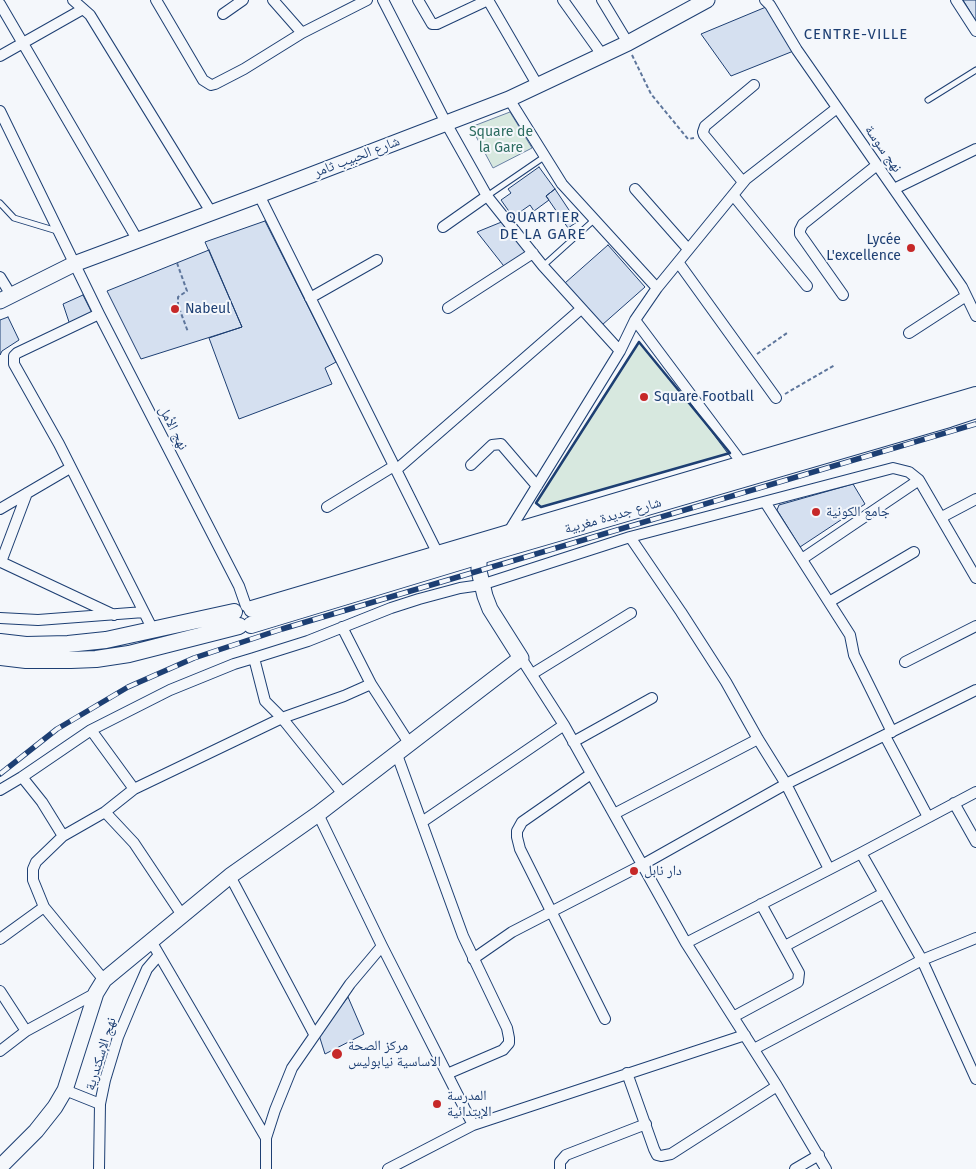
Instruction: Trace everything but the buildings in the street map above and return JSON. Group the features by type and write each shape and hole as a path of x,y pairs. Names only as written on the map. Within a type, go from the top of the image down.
{"main road":[{"name":"شارع الحبيب ثامر","path":"6,298 74,264 259,195 538,86 628,44 707,0"},
{"name":"شارع جديدة مغربية","path":"244,616 478,556 976,395"},
{"name":"شارع جديدة مغربية","path":"244,616 508,533 747,469 949,420 976,410"},
{"path":"0,1167 36,1131 55,1107 65,1090 100,987 151,941 230,876 318,814 409,742 521,658 490,609 481,585 478,556"},
{"path":"0,642 26,645 68,644 106,640 153,630 244,616"},
{"path":"0,657 35,660 71,660 129,654 244,616"}],"street":[{"path":"73,0 90,14 211,212"},
{"path":"156,0 203,80 211,85 244,69 302,33 367,0"},
{"path":"223,14 243,0"},
{"path":"272,0 302,33"},
{"path":"383,0 446,123 487,196 543,266 620,351"},
{"path":"418,0 432,24 437,24 488,0 538,86"},
{"path":"563,0 603,56"},
{"path":"602,0 628,44"},
{"name":"نهج سوسة","path":"765,0 770,5 797,50 878,165 966,296 976,316"},
{"path":"956,0 976,31"},
{"path":"0,4 137,239"},
{"path":"0,56 83,9"},
{"path":"743,182 704,135 705,126 754,86"},
{"path":"509,98 562,184 657,288"},
{"path":"508,533 620,351 635,320 657,288 743,182 837,108"},
{"name":"نهج الأمل","path":"0,111 57,231 239,586 244,616"},
{"path":"894,189 976,149"},
{"path":"843,295 800,234 800,230 803,224 878,165"},
{"path":"635,189 688,249"},
{"path":"259,195 438,554"},
{"path":"733,195 807,286"},
{"path":"443,228 487,196"},
{"path":"448,308 533,253"},
{"path":"310,298 377,260"},
{"path":"678,262 776,398"},
{"path":"0,277 6,298"},
{"path":"909,333 966,296"},
{"path":"327,506 395,468 581,310"},
{"path":"99,314 17,353 13,359 14,364 59,444 153,630"},
{"path":"635,320 747,469"},
{"path":"471,465 492,445 501,444 537,486"},
{"path":"0,509 70,468"},
{"path":"0,790 91,730 170,690 234,664 419,599 460,588 481,585 630,537 885,469 900,469 909,472 920,480 976,578"},
{"path":"802,559 920,480"},
{"path":"27,494 1,562 114,615"},
{"path":"942,517 976,499"},
{"path":"765,502 850,635 854,655 888,734 928,817"},
{"path":"630,537 682,612 726,682 786,784 829,869"},
{"path":"829,602 914,552"},
{"path":"0,618 38,620 144,612"},
{"path":"532,674 631,613"},
{"path":"905,662 976,626"},
{"path":"342,627 371,684 409,742"},
{"path":"254,658 265,701 282,718 343,794"},
{"path":"521,658 564,725 686,942 745,1034 826,1169"},
{"path":"0,1051 26,1031 100,987 44,907 33,880 33,869 36,862 63,836 105,812 134,789 282,718 344,696 371,684"},
{"path":"473,959 512,932 642,865 786,784 976,690"},
{"path":"573,742 652,698"},
{"path":"422,822 564,725"},
{"path":"91,730 134,789"},
{"path":"614,814 758,739"},
{"path":"396,752 473,959 507,1028 509,1038 503,1050 447,1074"},
{"path":"591,774 531,814 522,822 517,831 517,837 520,848 605,1019"},
{"path":"22,777 42,802 63,836"},
{"path":"686,942 976,792"},
{"path":"954,803 976,842"},
{"path":"105,812 134,844 182,915"},
{"path":"318,814 382,946 473,1125"},
{"path":"861,853 922,960 976,1079"},
{"path":"230,876 314,1034"},
{"path":"785,946 884,893"},
{"path":"733,1017 798,982 799,973 761,904"},
{"path":"0,939 44,907"},
{"path":"754,1049 922,960 976,938"},
{"path":"151,941 266,1138"},
{"path":"266,1169 266,1138 292,1068 350,984 382,946"},
{"name":"نهج الإسكندرية","path":"99,1169 100,1104 105,1080 118,1037 148,969 159,955"},
{"path":"0,991 26,1031"},
{"path":"388,1169 473,1125 745,1034"},
{"path":"627,1073 656,1153 661,1156 665,1156 777,1086"},
{"path":"65,1090 100,1104"},
{"path":"560,1169 560,1162 566,1155 646,1124"},
{"path":"795,1169 819,1155"}],"lane":[{"path":"928,100 976,70"},
{"path":"487,196 544,157"},
{"path":"0,203 14,218 57,231"},
{"path":"543,266 594,220"}],"path":[{"path":"628,44 651,94 688,139 704,135"},
{"path":"176,263 187,291 178,297 178,305 188,332"},
{"path":"748,359 787,333"},
{"path":"776,398 834,365"}],"green space":[{"name":"Square de la Gare","path":"510,112 532,148 493,168 471,127"},
{"name":"Square Football","path":"639,342 730,453 541,507 536,503"}],"railway":[{"path":"0,774 57,729 128,687 194,658 282,629 976,424"}],"wall":[{"path":"639,342 730,453 541,507 536,503 639,342"}],"place":[{"name":"Lycée L'excellence","path":"911,248"},
{"name":"Nabeul","path":"175,309"},
{"name":"Square Football","path":"644,397"},
{"name":"جامع الكونية","path":"816,512"},
{"name":"دار نابل","path":"634,871"},
{"name":"مركز الصحة الاساسية نيابوليس","path":"337,1054"},
{"name":"المدرسة الإبتدائية","path":"437,1104"}],"district":[{"name":"CENTRE-VILLE","path":"856,35"},
{"name":"QUARTIER DE LA GARE","path":"543,226"}]}
